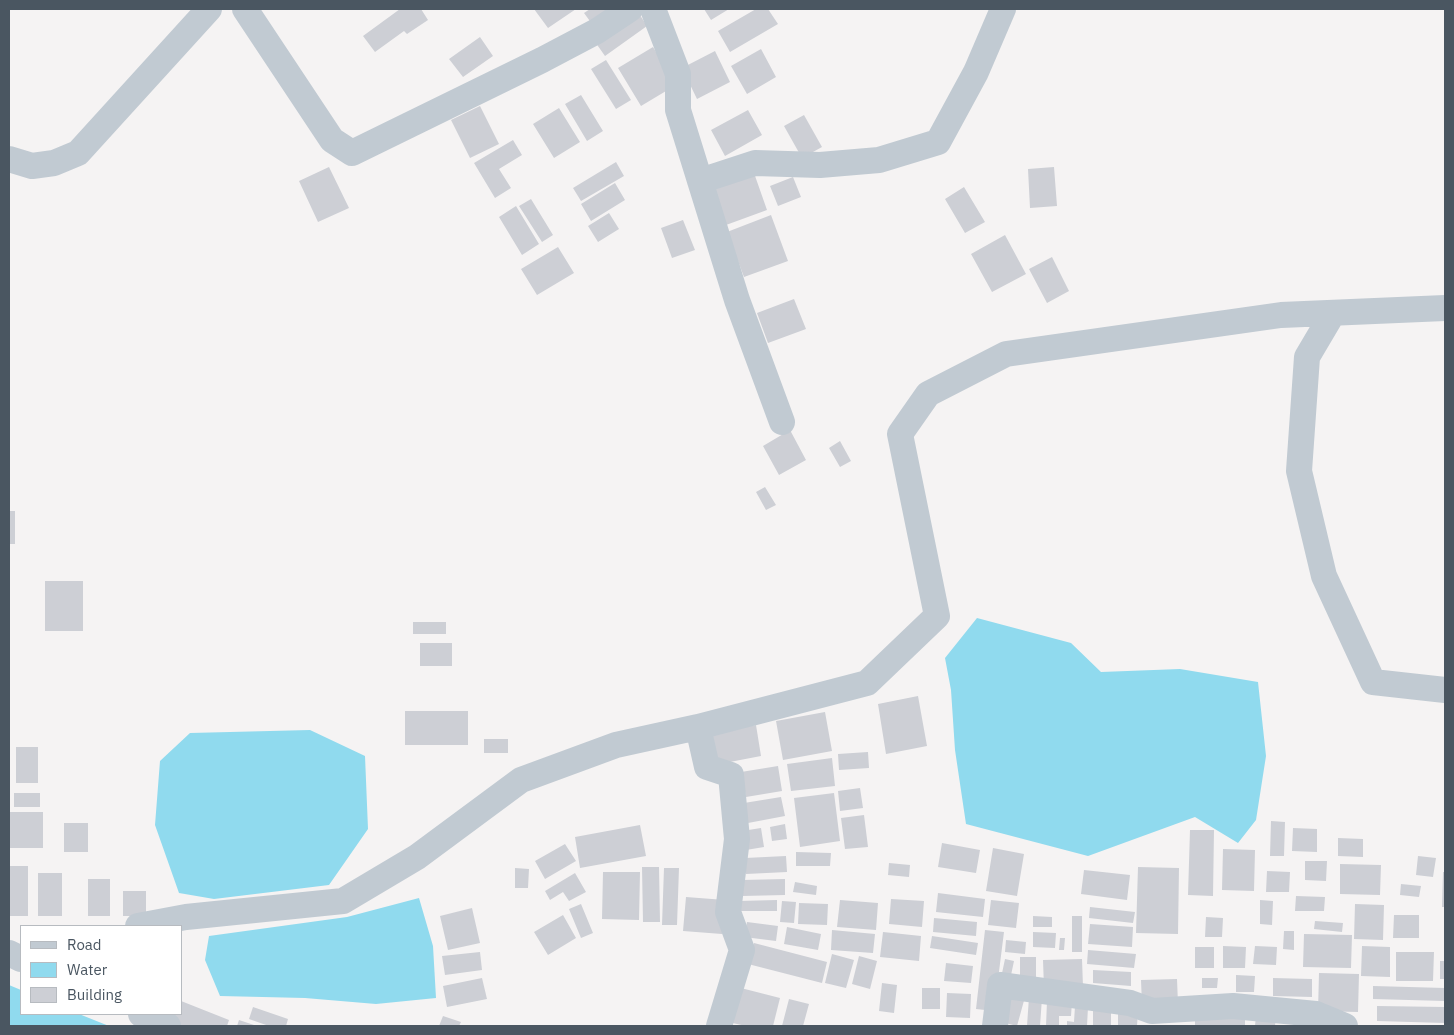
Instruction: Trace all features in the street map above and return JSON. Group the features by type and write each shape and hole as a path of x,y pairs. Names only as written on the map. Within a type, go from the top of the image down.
{"street":[{"path":"9,159 32,166 54,163 78,152 209,9"},
{"path":"245,9 332,140 352,153 597,31 630,9"},
{"path":"653,9 678,74 678,110 737,300 782,422"},
{"path":"700,181 755,163 820,165 879,160 938,142 976,72 1003,9"},
{"path":"143,925 186,917 343,901 416,857 521,780 616,745 698,727 867,683 937,616 900,434 928,394 1006,354 1282,315 1445,308"},
{"path":"1332,313 1307,357 1300,471 1324,576 1373,682 1445,690"},
{"path":"698,727 708,767 731,775 737,839 728,912 742,950 719,1026"},
{"path":"995,1026 1000,985 1130,1003 1152,1011 1233,1006 1316,1014 1345,1026"},
{"path":"142,1015 168,1026"}],"water":[{"path":"977,618 1071,643 1101,672 1180,669 1258,682 1266,756 1256,820 1238,843 1195,817 1088,856 966,824 955,750 951,690 945,658"},
{"path":"310,730 365,756 368,829 329,885 214,899 179,893 155,825 160,761 190,733"},
{"path":"419,898 433,946 436,998 376,1004 305,998 220,996 205,960 209,936 347,917"},
{"path":"9,985 20,990 20,1015 82,1015 109,1026 9,1026"}],"building":[{"path":"400,9 421,9 428,20 407,34 404,31 375,52 363,36"},
{"path":"534,9 576,9 548,28"},
{"path":"590,9 622,9 595,28 584,13"},
{"path":"636,9 647,26 605,56 593,39"},
{"path":"704,9 729,9 711,20"},
{"path":"756,9 768,9 778,24 730,52 718,31"},
{"path":"480,37 493,56 463,77 449,59"},
{"path":"653,47 676,85 641,106 618,68"},
{"path":"761,49 776,77 747,94 731,66"},
{"path":"715,51 730,82 697,99 682,68"},
{"path":"606,60 631,100 616,109 591,69"},
{"path":"581,95 603,131 587,141 565,104"},
{"path":"480,106 499,144 470,158 451,120"},
{"path":"559,108 580,142 554,158 533,124"},
{"path":"748,110 762,135 725,156 711,130"},
{"path":"804,115 822,147 802,158 784,126"},
{"path":"513,140 522,155 499,169 511,188 495,198 474,163"},
{"path":"616,162 624,176 581,201 573,188"},
{"path":"329,167 349,208 318,222 299,181"},
{"path":"1054,167 1057,206 1030,208 1028,169"},
{"path":"754,173 767,210 726,225 713,189"},
{"path":"793,177 801,197 778,206 770,186"},
{"path":"615,183 625,200 591,221 581,204"},
{"path":"964,187 985,222 965,233 945,199"},
{"path":"531,199 553,235 542,242 519,206"},
{"path":"516,206 539,244 522,255 499,217"},
{"path":"609,213 619,229 598,242 588,226"},
{"path":"771,215 788,261 744,277 727,232"},
{"path":"683,220 695,250 672,258 661,228"},
{"path":"1005,235 1026,274 992,292 971,254"},
{"path":"558,247 574,273 537,295 521,269"},
{"path":"1052,257 1069,291 1047,303 1029,269"},
{"path":"794,299 806,329 768,343 757,313"},
{"path":"790,430 806,460 779,475 763,446"},
{"path":"840,441 851,461 840,467 829,448"},
{"path":"765,487 776,505 766,510 756,492"},
{"path":"9,511 15,511 15,544 9,544"},
{"path":"45,581 83,581 83,631 45,631"},
{"path":"413,622 446,622 446,634 413,634"},
{"path":"420,643 452,643 452,666 420,666"},
{"path":"918,696 927,746 886,754 878,704"},
{"path":"405,711 468,711 468,745 405,745"},
{"path":"825,712 832,751 783,760 776,721"},
{"path":"756,725 761,756 714,765 708,734"},
{"path":"484,739 508,739 508,753 484,753"},
{"path":"16,747 38,747 38,783 16,783"},
{"path":"868,752 869,768 839,770 838,754"},
{"path":"832,758 835,786 791,791 787,764"},
{"path":"778,766 782,791 746,797 741,772"},
{"path":"860,788 863,808 840,811 838,791"},
{"path":"14,793 40,793 40,807 14,807"},
{"path":"834,793 840,841 800,847 794,798"},
{"path":"781,797 785,816 748,823 744,803"},
{"path":"10,812 43,812 43,848 10,848"},
{"path":"864,815 868,847 845,849 841,818"},
{"path":"1271,821 1285,822 1284,856 1270,856"},
{"path":"64,823 88,823 88,852 64,852"},
{"path":"785,824 787,839 772,841 770,827"},
{"path":"640,825 646,856 580,868 575,837"},
{"path":"761,828 764,847 746,850 742,831"},
{"path":"1293,828 1317,829 1317,852 1292,851"},
{"path":"1190,830 1214,830 1213,896 1188,895"},
{"path":"1338,838 1363,839 1363,857 1338,856"},
{"path":"942,843 980,850 976,873 938,867"},
{"path":"565,844 576,861 545,879 535,861"},
{"path":"993,848 1024,854 1017,896 986,891"},
{"path":"1223,849 1255,850 1254,891 1222,890"},
{"path":"796,852 831,853 830,866 796,866"},
{"path":"786,856 787,872 746,874 745,858"},
{"path":"1418,856 1436,858 1433,877 1416,875"},
{"path":"1305,861 1327,861 1326,881 1305,880"},
{"path":"889,863 910,865 909,877 888,875"},
{"path":"1340,864 1381,865 1380,895 1340,894"},
{"path":"9,866 28,866 28,916 9,916"},
{"path":"642,867 659,867 660,922 643,922"},
{"path":"1138,867 1179,868 1178,934 1136,933"},
{"path":"515,868 529,869 528,888 515,888"},
{"path":"664,868 679,868 677,925 662,925"},
{"path":"1084,870 1130,875 1127,900 1081,894"},
{"path":"1267,871 1290,872 1289,892 1266,892"},
{"path":"603,872 640,872 639,920 602,919"},
{"path":"1443,872 1445,872 1445,907 1442,907"},
{"path":"38,873 62,873 62,916 38,916"},
{"path":"575,873 586,892 569,901 563,892 550,900 545,891"},
{"path":"88,879 110,879 110,916 88,916"},
{"path":"785,879 785,895 742,896 742,880"},
{"path":"795,882 817,886 816,895 793,892"},
{"path":"1401,884 1421,886 1419,897 1400,895"},
{"path":"123,891 146,891 146,916 123,916"},
{"path":"938,893 985,899 983,917 936,912"},
{"path":"1296,896 1325,897 1324,911 1295,911"},
{"path":"686,897 725,900 722,934 683,931"},
{"path":"891,899 924,901 922,927 889,924"},
{"path":"777,900 777,911 738,911 738,901"},
{"path":"840,900 878,903 876,930 837,927"},
{"path":"991,900 1019,903 1016,928 988,925"},
{"path":"1260,900 1273,901 1272,925 1260,924"},
{"path":"782,901 796,902 794,923 780,922"},
{"path":"799,903 828,904 827,925 798,924"},
{"path":"581,904 593,933 581,938 569,909"},
{"path":"1355,904 1384,905 1383,940 1354,939"},
{"path":"1090,907 1135,912 1133,923 1089,918"},
{"path":"472,908 480,943 448,950 440,916"},
{"path":"563,915 576,938 548,955 534,932"},
{"path":"1394,915 1419,915 1419,938 1393,938"},
{"path":"1033,916 1052,917 1052,927 1033,927"},
{"path":"1072,916 1082,916 1082,952 1072,952"},
{"path":"1206,917 1223,918 1222,937 1205,937"},
{"path":"934,918 977,922 976,936 933,932"},
{"path":"1315,921 1343,923 1342,932 1314,929"},
{"path":"747,922 778,926 776,941 744,937"},
{"path":"1090,924 1133,927 1132,947 1088,944"},
{"path":"787,927 821,934 818,950 784,944"},
{"path":"832,930 875,934 873,953 831,950"},
{"path":"985,930 1004,932 994,1011 976,1009"},
{"path":"1284,931 1294,931 1294,950 1283,949"},
{"path":"883,932 921,936 919,961 880,957"},
{"path":"1033,932 1056,933 1055,948 1033,947"},
{"path":"1304,934 1352,935 1351,968 1303,967"},
{"path":"932,936 978,943 976,955 930,948"},
{"path":"1060,938 1065,938 1064,950 1059,950"},
{"path":"1006,940 1026,942 1025,954 1005,952"},
{"path":"754,943 827,962 822,983 748,964"},
{"path":"1223,946 1246,947 1245,968 1223,968"},
{"path":"1255,946 1277,947 1276,965 1253,964"},
{"path":"1362,946 1390,947 1390,977 1361,976"},
{"path":"1195,947 1214,947 1214,968 1195,968"},
{"path":"1088,950 1136,954 1134,968 1087,964"},
{"path":"480,952 482,970 445,975 442,956"},
{"path":"1396,952 1434,952 1433,981 1396,981"},
{"path":"832,954 854,960 846,988 825,983"},
{"path":"859,956 877,961 870,989 852,984"},
{"path":"1020,957 1036,957 1036,983 1020,983"},
{"path":"1005,959 1014,961 1010,980 1001,978"},
{"path":"1082,959 1083,987 1044,988 1043,960"},
{"path":"1440,961 1445,961 1445,979 1440,979"},
{"path":"946,963 973,966 971,983 944,981"},
{"path":"1093,970 1131,972 1131,986 1093,983"},
{"path":"1319,973 1359,974 1358,1012 1318,1011"},
{"path":"1236,975 1255,976 1254,992 1236,992"},
{"path":"482,978 487,999 447,1007 443,986"},
{"path":"1202,978 1218,978 1217,988 1202,988"},
{"path":"1273,978 1312,979 1312,997 1273,996"},
{"path":"1177,979 1178,1004 1142,1005 1141,980"},
{"path":"882,983 897,985 894,1013 879,1011"},
{"path":"1373,986 1445,988 1445,1001 1373,999"},
{"path":"737,987 780,998 773,1026 746,1026 728,1022"},
{"path":"922,988 940,988 940,1009 922,1009"},
{"path":"1006,992 1025,997 1017,1026 998,1021"},
{"path":"947,993 971,994 970,1018 946,1017"},
{"path":"1029,997 1042,998 1040,1026 1027,1026"},
{"path":"789,999 809,1004 803,1026 782,1026"},
{"path":"182,1001 229,1020 227,1026 180,1026 158,1015 182,1015"},
{"path":"1047,1001 1072,1002 1071,1016 1059,1016 1059,1026 1046,1026"},
{"path":"1075,1006 1088,1007 1087,1026 1067,1026 1067,1021 1074,1022"},
{"path":"1377,1006 1445,1007 1445,1023 1377,1021"},
{"path":"253,1007 288,1019 286,1026 269,1026 249,1019"},
{"path":"1093,1007 1111,1008 1111,1026 1093,1026"},
{"path":"1118,1010 1138,1010 1137,1026 1118,1026"},
{"path":"1195,1014 1245,1015 1245,1026 1195,1026"},
{"path":"1256,1015 1276,1015 1275,1026 1255,1026"},
{"path":"443,1016 461,1022 459,1026 439,1026"},
{"path":"239,1020 257,1026 237,1026"}]}
